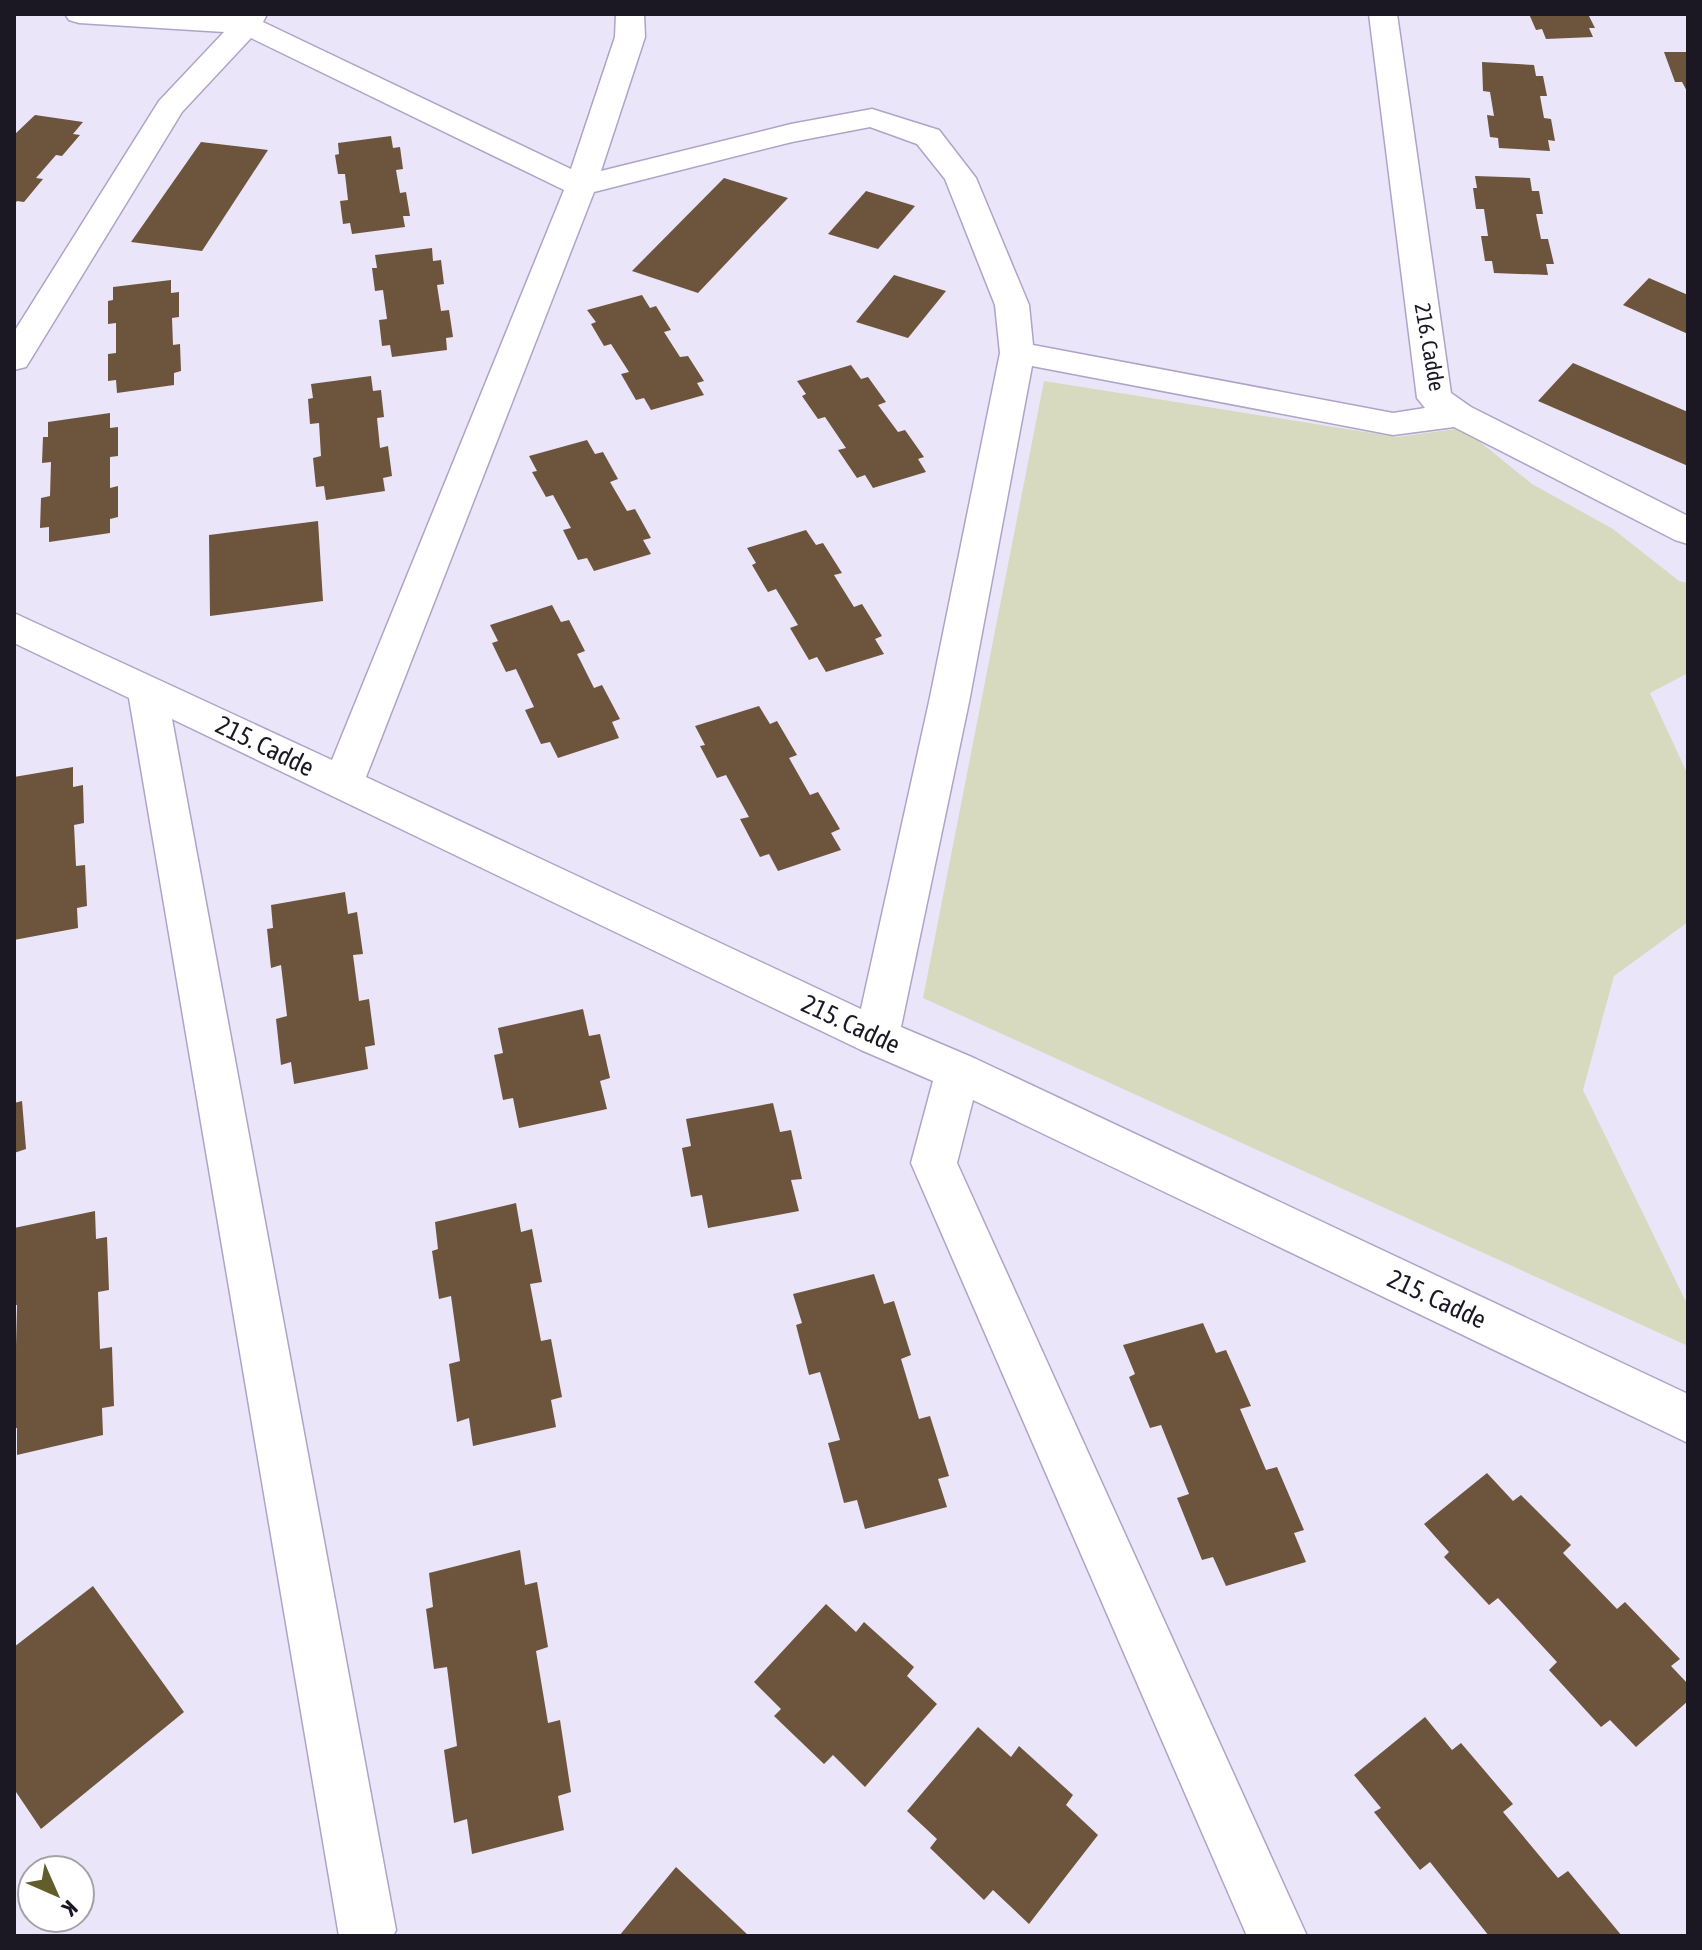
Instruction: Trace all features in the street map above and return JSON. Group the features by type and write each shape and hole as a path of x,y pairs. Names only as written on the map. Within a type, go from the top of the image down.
{"street":[{"path":"79,14 250,19 581,186 791,133 872,118 928,137 960,178 1012,305 1017,353 949,702 877,1037"},
{"path":"343,784 581,186 630,37 630,14"},
{"name":"216. Cadde","path":"1383,14 1434,398 1459,415 1688,531"},
{"path":"14,359 170,107 250,19"},
{"path":"1017,353 1393,424 1459,415"},
{"name":"215. Cadde","path":"14,627 1688,1419"},
{"path":"147,689 361,1934"},
{"path":"958,1071 934,1163 1277,1936"}],"green space":[{"path":"1044,381 1397,437 1463,428 1532,484 1613,529 1679,581 1688,583 1688,673 1650,693 1688,775 1688,922 1614,976 1583,1090 1688,1306 1688,1346 923,998"}],"building":[{"path":"1529,14 1588,14 1595,28 1589,28 1593,37 1546,39 1542,29 1536,30"},
{"path":"1664,52 1688,52 1688,93 1682,82 1675,82"},
{"path":"1482,62 1534,65 1536,76 1543,76 1547,96 1540,96 1544,118 1551,119 1555,141 1548,140 1550,151 1499,148 1498,138 1490,137 1487,115 1494,116 1490,92 1483,91"},
{"path":"35,115 83,122 73,134 80,135 62,156 56,155 36,178 43,179 24,202 17,201 14,205 14,135"},
{"path":"391,136 393,148 400,147 403,169 396,170 400,193 406,192 410,216 403,216 405,227 352,234 350,223 343,224 340,201 348,200 345,174 338,174 335,155 339,154 338,143"},
{"path":"201,142 268,150 202,251 131,242"},
{"path":"1475,176 1530,178 1532,191 1539,191 1543,214 1536,214 1541,239 1548,239 1554,264 1546,264 1548,275 1494,273 1492,261 1485,261 1481,236 1488,236 1484,209 1476,209"},
{"path":"724,178 788,198 698,293 632,271"},
{"path":"866,191 915,206 878,249 828,234"},
{"path":"432,248 433,261 441,260 444,284 437,285 441,311 449,310 453,337 446,338 447,350 392,357 390,345 382,346 379,320 387,319 383,290 375,291 372,268 377,268 375,255"},
{"path":"894,275 946,291 908,338 856,322"},
{"path":"1649,278 1688,295 1688,334 1623,305"},
{"path":"171,280 171,293 179,292 179,317 172,318 173,345 180,344 181,371 174,373 174,385 117,393 116,380 108,381 108,354 116,353 116,323 108,324 108,301 113,300 113,287"},
{"path":"642,295 650,308 656,306 671,330 664,332 680,357 688,356 704,381 697,383 704,395 651,410 644,398 636,400 621,374 629,372 611,344 604,346 591,324 596,322 587,310"},
{"path":"1573,363 1688,412 1688,466 1538,401"},
{"path":"851,365 861,379 868,377 886,402 878,405 898,432 905,430 924,457 918,459 926,472 873,488 865,475 857,478 838,450 846,448 825,417 818,419 802,396 806,394 797,381"},
{"path":"371,376 373,391 381,390 384,417 377,418 380,448 388,446 392,476 383,478 385,491 326,500 324,486 316,487 313,458 321,456 319,423 310,424 308,399 313,398 311,384"},
{"path":"110,413 110,428 118,427 118,456 110,457 110,488 118,486 118,517 110,519 110,533 49,542 49,527 40,528 41,498 50,496 51,462 42,463 43,437 48,437 48,422"},
{"path":"587,440 595,454 603,452 618,479 610,482 627,511 635,509 651,538 643,540 651,554 594,571 587,558 578,560 563,530 571,528 553,495 546,497 532,472 537,471 529,456"},
{"path":"318,521 323,601 210,616 209,535"},
{"path":"806,530 816,545 823,543 842,573 834,575 854,607 862,604 882,636 875,639 884,654 826,672 817,657 809,660 790,628 798,625 776,589 768,592 752,565 756,563 747,548"},
{"path":"552,605 561,622 569,620 585,651 577,654 594,688 602,685 620,719 612,722 619,738 558,758 550,742 541,744 525,710 534,707 516,669 506,672 492,643 498,641 490,625"},
{"path":"759,706 770,724 777,721 797,755 789,758 810,795 818,792 840,829 831,833 841,850 778,871 769,854 760,857 740,819 749,817 726,775 717,778 700,746 705,745 695,726"},
{"path":"73,767 73,787 83,785 84,823 74,825 76,866 85,865 87,906 77,908 78,928 14,940 14,777"},
{"path":"345,892 348,914 357,912 363,954 353,955 359,1001 369,999 375,1045 365,1047 368,1069 294,1084 291,1062 281,1065 276,1019 287,1016 281,965 271,968 267,929 273,928 271,905"},
{"path":"583,1009 589,1036 600,1034 610,1078 600,1081 607,1109 519,1128 513,1098 503,1100 494,1055 503,1053 498,1028"},
{"path":"22,1101 26,1149 14,1153 14,1103"},
{"path":"773,1103 780,1132 791,1130 802,1179 791,1180 799,1211 708,1228 702,1195 691,1197 682,1148 691,1146 686,1119"},
{"path":"516,1203 521,1232 532,1229 542,1282 530,1284 541,1341 551,1339 562,1397 551,1400 556,1427 473,1446 469,1418 457,1422 449,1364 460,1361 451,1296 439,1299 432,1251 438,1249 435,1222"},
{"path":"95,1211 96,1239 107,1237 109,1290 98,1292 100,1349 112,1347 114,1406 102,1408 103,1435 17,1455 17,1428 14,1428 17,1305 14,1305 14,1228"},
{"path":"874,1274 884,1304 894,1301 911,1355 901,1359 919,1419 930,1416 949,1476 938,1479 947,1507 865,1529 857,1500 844,1503 828,1443 840,1440 820,1372 809,1375 796,1325 802,1323 793,1294"},
{"path":"1203,1323 1216,1353 1226,1350 1251,1406 1240,1409 1266,1470 1277,1467 1304,1530 1294,1533 1306,1562 1226,1586 1213,1557 1202,1560 1177,1498 1189,1494 1161,1425 1150,1428 1129,1377 1135,1374 1123,1345"},
{"path":"1487,1473 1513,1501 1521,1495 1571,1545 1563,1553 1617,1609 1625,1602 1680,1659 1671,1666 1688,1684 1688,1701 1636,1747 1610,1720 1601,1727 1549,1670 1557,1662 1498,1598 1489,1605 1444,1557 1449,1552 1424,1524"},
{"path":"520,1550 525,1585 537,1582 548,1647 536,1651 548,1723 560,1720 571,1792 558,1796 564,1830 472,1854 467,1819 454,1823 444,1750 457,1746 447,1667 434,1669 426,1609 433,1607 429,1573"},
{"path":"93,1586 184,1712 41,1829 14,1789 14,1647"},
{"path":"826,1604 856,1632 864,1622 914,1667 907,1676 937,1704 865,1787 833,1755 824,1764 774,1716 781,1709 754,1682"},
{"path":"1425,1717 1452,1750 1461,1743 1513,1804 1503,1812 1558,1878 1568,1871 1622,1936 1489,1936 1430,1862 1420,1870 1374,1812 1381,1808 1354,1775"},
{"path":"978,1727 1011,1757 1019,1746 1073,1795 1066,1805 1098,1835 1029,1924 993,1890 984,1900 930,1848 937,1839 907,1811"},
{"path":"676,1867 749,1936 619,1936"}]}
